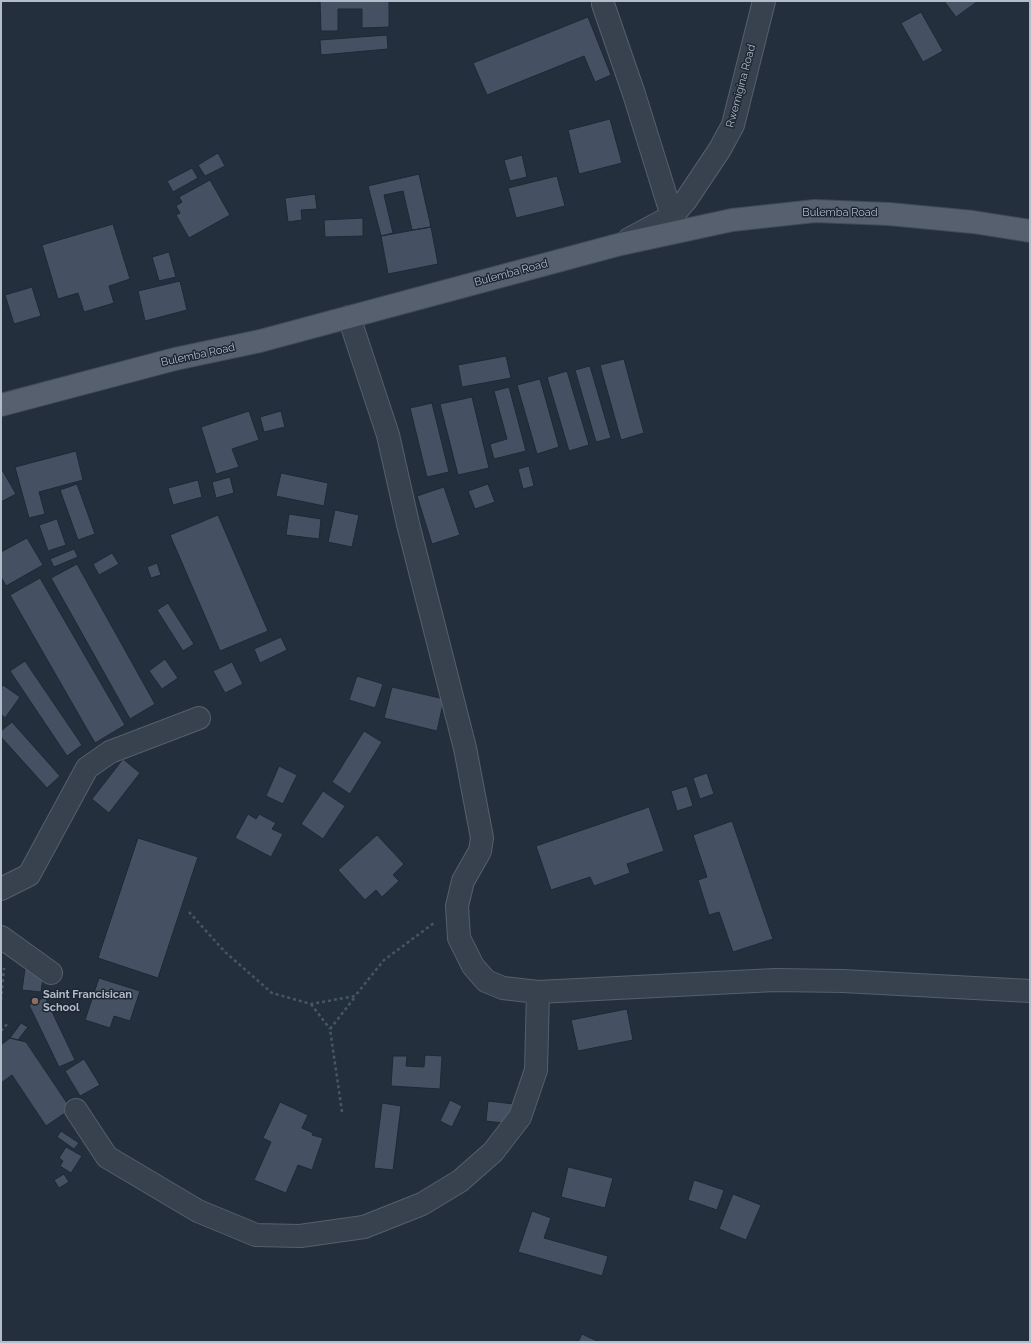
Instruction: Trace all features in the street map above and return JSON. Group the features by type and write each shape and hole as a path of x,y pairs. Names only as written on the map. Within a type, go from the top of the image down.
{"main road":[{"name":"Bulemba Road","path":"1,405 175,359 260,341 349,318 621,244 732,220 815,211 889,214 973,222 1030,231"}],"street":[{"name":"Rwemigina Road","path":"621,244 672,216 686,200 706,172 732,125 764,1"},
{"path":"603,4 634,94 672,216"},
{"path":"349,318 388,435 408,524 465,748 482,838 480,852 463,881 457,906 459,938 465,953 486,981 503,988 538,992 775,980 843,981 1030,991"},
{"path":"1,888 30,875 87,768 110,752 199,718"},
{"path":"1,937 51,973"},
{"path":"76,1110 107,1157 198,1211 256,1234 300,1236 364,1227 422,1204 460,1181 493,1152 520,1117 536,1070 538,992"}],"path":[{"path":"330,1029 384,960 457,906"},
{"path":"189,912 225,952 272,993 311,1004 355,996"},
{"path":"311,1004 330,1029 342,1112"},
{"path":"1,1031 8,1023"}],"building":[{"path":"320,1 389,1 389,27 362,28 362,9 338,9 338,31 321,31"},
{"path":"944,1 978,1 956,17"},
{"path":"921,12 943,51 923,62 901,23"},
{"path":"588,17 611,75 595,82 584,56 487,95 473,63"},
{"path":"387,35 388,49 321,55 320,40"},
{"path":"610,119 622,163 579,174 568,130"},
{"path":"218,153 225,166 205,176 198,165"},
{"path":"522,155 527,177 510,181 504,160"},
{"path":"192,168 198,178 173,192 167,181"},
{"path":"419,174 431,227 412,230 403,191 384,195 393,233 381,236 368,186"},
{"path":"557,176 565,206 516,218 508,188"},
{"path":"210,180 230,215 189,238 176,215 180,213 176,206 182,202 179,197"},
{"path":"315,194 317,209 301,210 302,220 288,222 285,198"},
{"path":"363,218 363,236 325,237 324,220"},
{"path":"113,224 130,279 109,286 114,303 84,312 78,293 58,299 42,245"},
{"path":"431,227 438,264 388,274 381,236"},
{"path":"169,252 176,277 159,281 152,257"},
{"path":"180,281 187,310 145,321 138,291"},
{"path":"32,287 41,316 14,324 5,295"},
{"path":"506,356 511,378 462,387 458,365"},
{"path":"624,359 644,433 621,440 600,365"},
{"path":"590,366 611,438 596,442 575,370"},
{"path":"567,371 589,445 569,451 547,377"},
{"path":"540,379 559,447 537,454 517,385"},
{"path":"509,387 526,451 494,459 490,444 507,439 494,391"},
{"path":"472,397 489,468 458,475 440,404"},
{"path":"432,403 449,472 427,477 410,408"},
{"path":"249,411 259,440 232,449 239,467 216,474 201,427"},
{"path":"281,411 285,427 264,432 260,417"},
{"path":"76,451 83,480 39,492 45,514 29,518 15,467"},
{"path":"529,466 534,486 523,489 518,469"},
{"path":"1,468 16,494 1,502"},
{"path":"281,473 328,483 324,506 276,496"},
{"path":"230,477 234,493 216,498 212,482"},
{"path":"198,480 202,497 173,505 168,488"},
{"path":"77,484 95,534 78,540 60,490"},
{"path":"488,484 495,502 475,509 468,491"},
{"path":"444,487 460,535 432,544 417,496"},
{"path":"335,510 359,515 352,547 328,542"},
{"path":"289,514 321,519 319,539 286,535"},
{"path":"218,515 268,631 220,651 170,535"},
{"path":"57,519 66,545 48,551 39,525"},
{"path":"27,538 43,565 6,586 1,577 1,552"},
{"path":"74,549 78,557 54,567 50,559"},
{"path":"112,553 119,564 99,575 93,564"},
{"path":"157,563 161,575 151,578 147,567"},
{"path":"77,564 155,704 130,719 51,578"},
{"path":"40,578 125,725 95,743 10,595"},
{"path":"168,603 194,644 183,651 157,610"},
{"path":"281,637 287,650 260,663 254,649"},
{"path":"165,659 178,678 162,689 149,671"},
{"path":"25,661 82,745 67,756 10,671"},
{"path":"232,662 243,684 225,693 213,671"},
{"path":"357,676 383,684 375,708 349,700"},
{"path":"3,685 20,697 5,718 1,714 1,688"},
{"path":"392,687 444,699 437,731 384,718"},
{"path":"12,722 60,776 47,788 1,737 1,731"},
{"path":"364,731 382,742 350,794 332,782"},
{"path":"123,759 140,773 109,813 92,799"},
{"path":"279,766 297,775 283,804 266,796"},
{"path":"707,773 714,794 700,799 693,778"},
{"path":"687,786 693,806 677,811 671,791"},
{"path":"323,791 345,806 323,839 301,824"},
{"path":"649,807 664,851 627,864 630,873 594,886 590,877 551,890 536,846"},
{"path":"248,814 256,819 259,814 276,823 272,829 283,834 271,857 235,838"},
{"path":"732,821 773,939 733,952 719,912 709,915 698,880 707,877 693,835"},
{"path":"377,835 404,864 393,875 399,881 382,897 376,890 365,900 338,870"},
{"path":"138,838 198,857 158,978 98,958"},
{"path":"25,969 44,971 41,992 22,990"},
{"path":"99,978 140,991 130,1021 114,1016 110,1028 85,1020"},
{"path":"45,997 75,1060 59,1067 29,1005"},
{"path":"627,1009 633,1040 578,1051 571,1020"},
{"path":"21,1023 28,1027 18,1040 10,1038"},
{"path":"10,1038 26,1042 71,1109 46,1126 12,1075 1,1083 1,1045"},
{"path":"425,1055 442,1056 440,1089 391,1086 393,1056 407,1056 406,1066 424,1067"},
{"path":"84,1059 100,1085 80,1096 65,1071"},
{"path":"450,1100 462,1106 452,1127 440,1121"},
{"path":"488,1101 514,1104 511,1124 486,1121"},
{"path":"280,1102 308,1115 302,1128 313,1133 312,1135 323,1138 312,1170 298,1165 286,1193 254,1180 271,1142 263,1138"},
{"path":"382,1103 401,1106 393,1170 374,1168"},
{"path":"61,1131 79,1143 74,1149 57,1137"},
{"path":"66,1147 82,1156 71,1173 60,1166 63,1161 59,1158"},
{"path":"568,1167 613,1178 605,1208 561,1197"},
{"path":"64,1174 69,1182 59,1188 54,1180"},
{"path":"694,1180 724,1190 717,1210 688,1200"},
{"path":"733,1194 761,1205 746,1240 719,1229"},
{"path":"532,1211 551,1218 544,1238 608,1256 602,1276 518,1252"},
{"path":"582,1334 599,1342 578,1342"}],"place":[{"name":"Saint Francisican School","path":"35,1001"}]}
